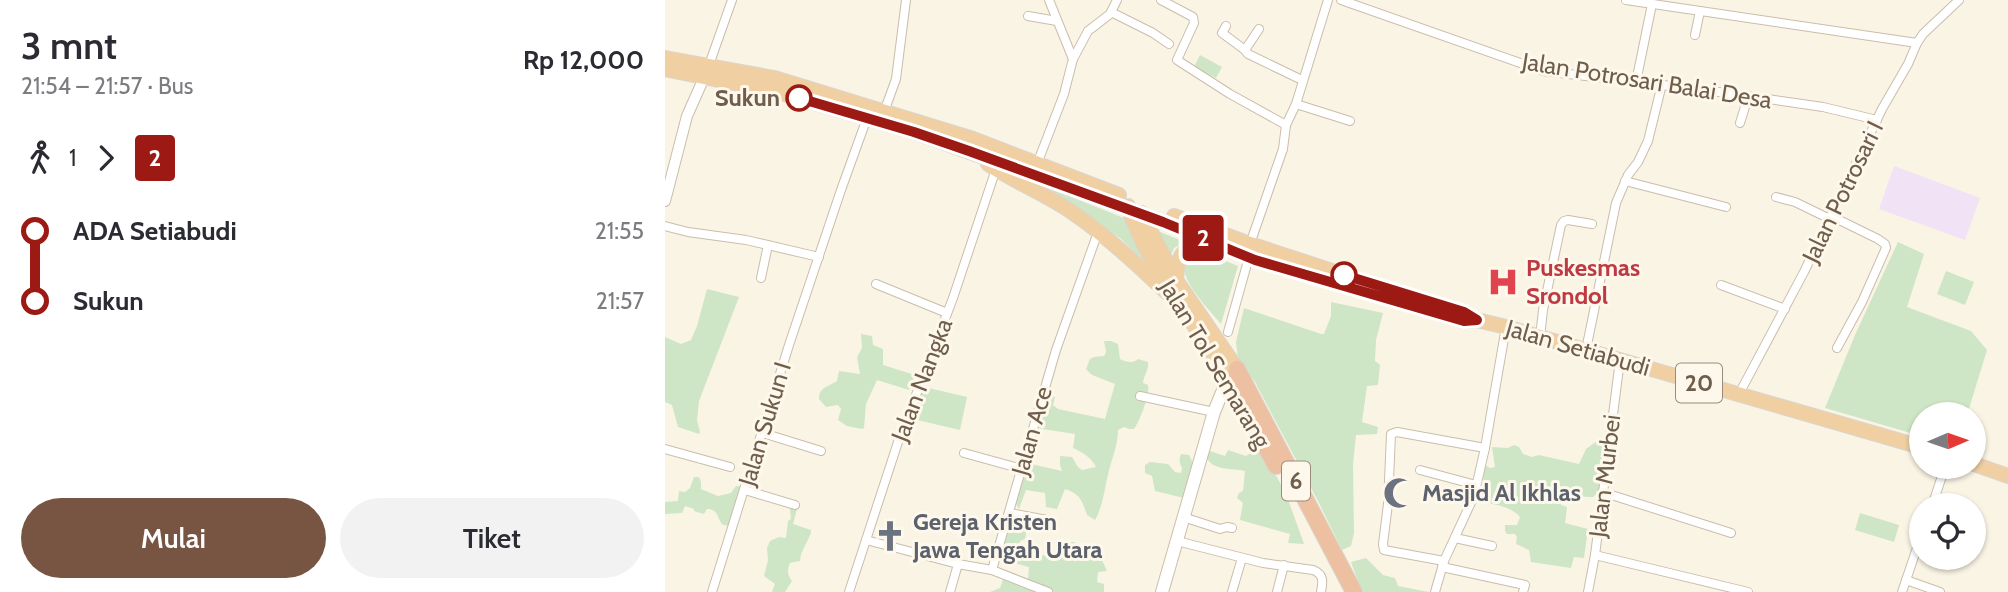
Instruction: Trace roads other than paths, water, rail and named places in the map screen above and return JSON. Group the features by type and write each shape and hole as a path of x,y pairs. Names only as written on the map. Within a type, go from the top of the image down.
{"highway":[{"name":"20","path":"665,58 707,71"},
{"name":"20","path":"665,69 707,71"},
{"name":"Jalan Setiabudi","path":"707,71 774,78 973,139 1037,164 1212,241 1403,294 1464,312 1477,320 1909,444"},
{"name":"Jalan Setiabudi","path":"707,71 867,118 1132,205 1249,251"},
{"path":"969,151 1074,213 1131,258 1178,303"},
{"name":"Jalan Tol Semarang","path":"1132,205 1233,374 1354,592"},
{"name":"Jalan Tol Semarang","path":"1132,205 1139,234 1178,303 1215,356 1233,374 1342,592"},
{"path":"1176,280 1177,265 1182,253 1192,246 1212,241"},
{"path":"1986,468 2008,476"}],"main road":[{"path":"1162,592 1214,412 1233,374"}],"street":[{"path":"665,201 687,117 707,71 732,0"},
{"path":"884,112 896,79 906,0"},
{"path":"1049,0 1073,59"},
{"path":"1037,164 1064,94 1073,59 1088,31 1106,18 1117,0"},
{"path":"1161,0 1193,17 1194,23 1177,60 1286,125"},
{"path":"1228,332 1249,251 1283,149 1286,125 1296,104 1328,0"},
{"name":"Jalan Potrosari Balai Desa","path":"1341,0 1543,71 1662,84 1822,107 1877,120"},
{"path":"1626,0 1917,43"},
{"name":"Jalan Potrosari I","path":"1739,394 1917,43 1959,0"},
{"path":"1636,82 1652,4"},
{"path":"1695,35 1700,11"},
{"path":"1111,12 1169,44"},
{"path":"1028,16 1057,21"},
{"path":"1224,29 1252,56 1302,80"},
{"path":"1245,50 1259,29"},
{"path":"1586,350 1616,203 1625,181 1649,141 1662,84"},
{"path":"1740,123 1748,97"},
{"path":"1296,104 1350,121"},
{"name":"Jalan Sukun I","path":"712,592 789,345 867,118"},
{"name":"Jalan Nangka","path":"849,592 898,442 947,313 996,169"},
{"path":"1625,181 1726,207"},
{"path":"1776,197 1795,202 1883,242 1886,248 1862,302 1837,348"},
{"path":"1540,337 1561,225 1564,220 1592,224"},
{"path":"665,226 746,240 819,257"},
{"name":"Jalan Ace","path":"992,570 1056,350 1098,232"},
{"path":"761,278 768,245"},
{"path":"876,284 947,313"},
{"path":"1721,285 1784,309"},
{"path":"1435,592 1443,564 1470,506 1476,485 1506,327"},
{"name":"Jalan Murbei","path":"1588,592 1620,360"},
{"path":"1140,396 1214,412"},
{"path":"1485,448 1397,432 1391,434 1383,547 1386,551 1525,585 1524,592"},
{"path":"762,433 821,451"},
{"path":"665,449 730,467"},
{"path":"964,453 1021,468"},
{"path":"1420,470 1476,485"},
{"path":"745,490 795,505"},
{"path":"1602,492 1731,533"},
{"path":"1010,513 1052,521"},
{"path":"1183,517 1220,529 1232,528"},
{"path":"1455,538 1492,545"},
{"path":"866,540 992,570 1048,592"},
{"path":"1177,541 1263,563 1319,572 1323,580 1321,592"},
{"path":"1595,555 1726,589 1748,592"},
{"path":"1232,592 1243,558"},
{"path":"950,592 958,564"},
{"path":"1277,592 1284,565"},
{"path":"1902,592 1909,570"},
{"path":"1906,580 1940,592"}],"place":[{"name":"Sukun","path":"799,98"},
{"name":"Puskesmas Srondol","path":"1503,282"},
{"name":"Masjid Al Ikhlas","path":"1399,493"},
{"name":"Gereja Kristen Jawa Tengah Utara","path":"890,536"}]}
